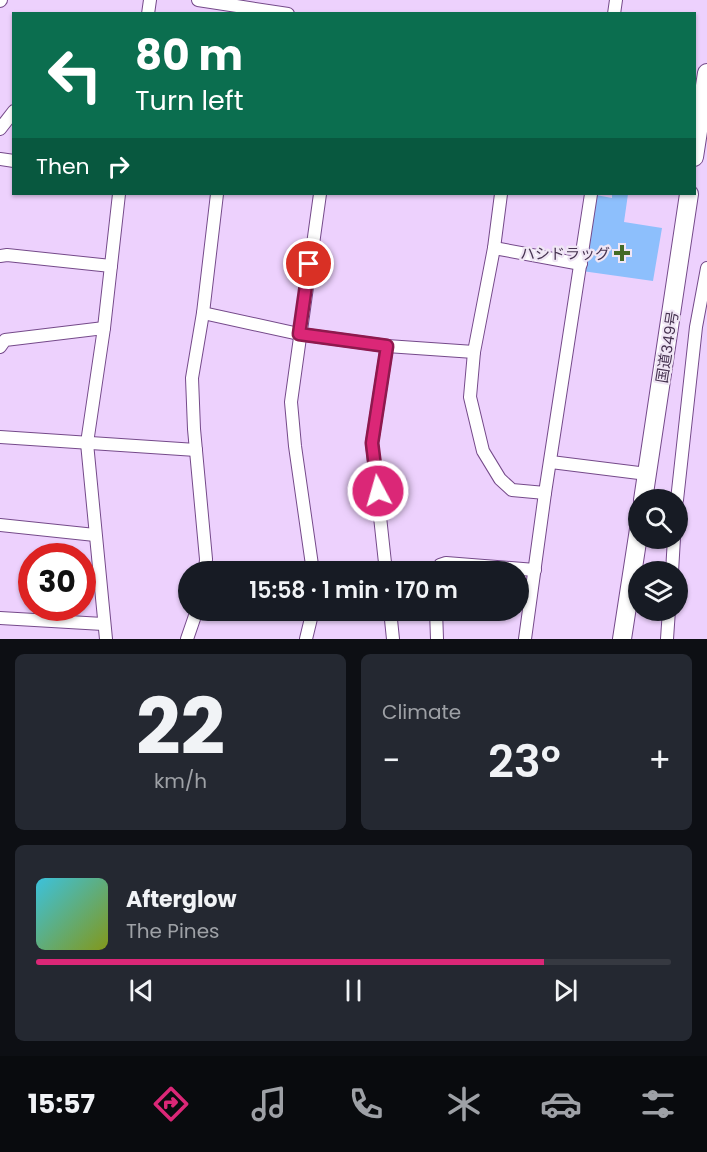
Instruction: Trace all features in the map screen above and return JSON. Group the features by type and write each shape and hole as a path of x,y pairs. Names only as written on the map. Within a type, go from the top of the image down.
{"highway":[{"path":"696,144 707,73"},
{"name":"国道349号","path":"645,489 689,195"},
{"path":"622,639 636,549"}],"street":[{"path":"198,0 277,12"},
{"path":"0,129 12,114"},
{"path":"105,639 87,443 104,328 119,195"},
{"path":"206,561 192,378 203,313 217,195"},
{"path":"311,561 291,402 320,195"},
{"path":"501,195 494,248 474,352 470,398 483,451 506,486 512,490 545,493"},
{"path":"525,639 591,195"},
{"path":"494,248 581,264"},
{"path":"0,256 111,266"},
{"path":"678,489 696,327 707,268"},
{"path":"203,313 299,334 387,346 474,352"},
{"path":"0,348 5,340 104,328"},
{"path":"385,561 372,443 387,346"},
{"path":"0,437 196,450"},
{"path":"551,462 647,474"},
{"path":"0,525 95,534"},
{"path":"529,570 535,570"},
{"path":"0,618 103,624"},
{"path":"187,639 193,621"},
{"path":"306,639 310,621"},
{"path":"391,621 393,639"},
{"path":"436,621 437,639"},
{"path":"667,639 668,621"}],"building":[{"path":"596,195 612,198 612,195 628,195 624,222 662,228 653,281 582,271"}],"place":[{"name":"ハシドラッグ","path":"622,253"}],"route":[{"path":"309,264 299,334 387,346 372,443 378,491"}]}
